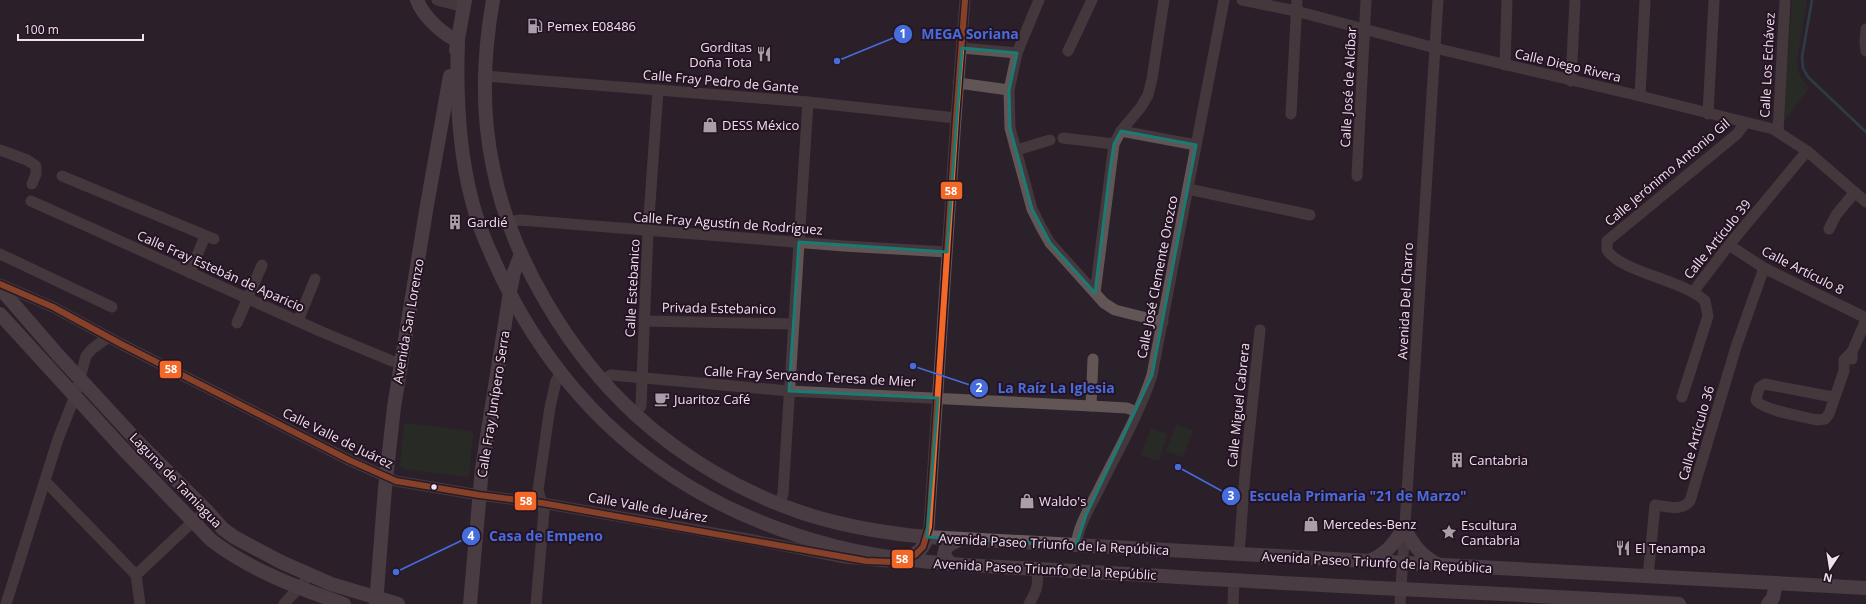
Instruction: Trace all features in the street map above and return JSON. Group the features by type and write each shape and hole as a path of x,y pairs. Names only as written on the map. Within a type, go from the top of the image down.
{"main road":[{"path":"417,0 420,6 444,33 458,41 464,3"},
{"name":"Avenida Paseo Triunfo de la República","path":"493,0 484,76 486,126 492,167 508,222 521,254 553,313 602,380 635,414 662,437 695,460 727,479 779,504 828,521 858,528 883,533 927,537 1866,588"},
{"name":"Avenida Paseo Triunfo de la Repúblic","path":"458,41 457,116 466,175 480,229 510,292 534,334 561,373 586,404 612,430 662,469 699,492 751,518 806,538 866,553 950,564 1234,581 1400,597 1679,604"},
{"name":"Avenida San Lorenzo","path":"376,601 389,444 427,205 458,41"},
{"name":"Calle Fray Junípero Serra","path":"470,604 479,495 510,292 514,272 521,254"},
{"name":"Laguna de Tamiagua","path":"0,288 79,378 139,443 223,528 234,537 280,562 331,584 376,601 398,604"},
{"name":"Laguna de Tamiagua","path":"0,314 126,452 193,522 225,550 248,564 311,594 344,604"},
{"path":"1369,562 1382,556 1404,528 1418,550 1425,557 1440,565"},
{"path":"905,559 920,551 927,537"},
{"path":"950,564 944,555 946,547 960,539"},
{"path":"1768,604 1773,598 1776,583"}],"street":[{"path":"437,0 464,3"},
{"path":"927,537 929,526 958,83 965,0"},
{"path":"1039,0 1017,53 1009,90 1010,128 1032,208 1050,243 1104,303 1115,310 1163,322"},
{"path":"1068,51 1092,0"},
{"path":"1095,293 1114,144 1121,131 1141,107 1148,95 1152,79 1164,0"},
{"name":"Calle José Clemente Orozco","path":"1076,546 1077,535 1137,412 1152,375 1224,0"},
{"name":"Calle Diego Rivera","path":"1242,0 1297,6 1365,28 1436,48 1571,81 1640,96 1778,132 1807,151 1866,202"},
{"name":"Calle José de Alcíbar","path":"1357,176 1366,0"},
{"name":"Avenida Del Charro","path":"1400,597 1438,0"},
{"path":"1505,65 1507,0"},
{"path":"1571,81 1575,0"},
{"path":"1640,96 1645,0"},
{"path":"1708,114 1714,0"},
{"name":"Calle Los Echávez","path":"1778,132 1785,0"},
{"path":"1290,114 1297,6"},
{"path":"1866,29 1864,42 1866,51"},
{"path":"962,48 1017,53"},
{"name":"Calle Fray Pedro de Gante","path":"484,76 808,102 956,118"},
{"path":"958,83 1009,90"},
{"name":"Calle Estebanico","path":"635,414 641,406 648,231 658,90"},
{"path":"779,504 783,494 808,102"},
{"name":"Calle Jerónimo Antonio Gil","path":"1693,292 1618,261 1607,250 1607,241 1737,134 1745,123"},
{"path":"1121,131 1196,144"},
{"path":"1064,138 1114,144"},
{"path":"1017,150 1050,140"},
{"path":"0,150 27,160 36,166 36,174 32,184"},
{"name":"Calle Artículo 39","path":"1682,397 1708,316 1705,301 1693,292 1729,245 1807,151"},
{"path":"62,176 209,238 190,273"},
{"path":"1188,189 1310,215"},
{"path":"1829,229 1836,215 1855,192"},
{"name":"Calle Fray Estebán de Aparicio","path":"31,201 298,321 392,361 401,363"},
{"name":"Calle Fray Agustín de Rodríguez","path":"508,222 520,220 648,231 947,252"},
{"name":"Calle Artículo 8","path":"1729,245 1764,268 1866,319"},
{"path":"0,254 112,307"},
{"path":"237,323 262,265"},
{"name":"Calle Artículo 36","path":"1648,577 1654,505 1679,508 1683,507 1690,501 1736,347 1764,268"},
{"path":"298,321 315,279"},
{"name":"Calle Valle de Juárez","path":"0,284 52,307 386,478 400,482 479,495 542,503 741,537 845,558 883,562 905,559"},
{"path":"1834,397 1765,384 1760,386 1756,400 1758,403 1767,407 1817,420 1825,420 1829,414 1844,371 1851,364 1852,352 1866,319"},
{"name":"Privada Estebanico","path":"644,321 793,324"},
{"name":"Calle Miguel Cabrera","path":"1239,554 1245,474 1260,330"},
{"path":"6,604 58,439 75,396 86,356 92,349 108,337"},
{"path":"1091,406 1093,359"},
{"path":"536,604 544,511 538,490 550,407 556,381 561,373"},
{"name":"Calle Fray Servando Teresa de Mier","path":"602,380 611,375 790,391 1127,408 1137,412"},
{"path":"45,481 136,575 140,604"},
{"path":"136,575 193,522 207,511"},
{"path":"1029,604 1037,589 1039,577 1036,569"},
{"path":"284,604 300,588 309,575"},
{"path":"1233,604 1234,581"}],"highlighted area":[{"path":"962,48 1017,53 1009,90 1010,128 1032,209 1050,243 1095,293 1114,144 1121,131 1196,145 1152,375 1086,515 1076,546 927,537 938,398 789,391 799,242 947,252"}],"green space":[{"path":"1792,0 1807,0 1797,61 1800,76 1809,88 1783,123"},
{"path":"404,423 470,431 473,433 469,475 467,477 404,469 400,466"},
{"path":"1176,424 1193,431 1183,457 1166,451"},
{"path":"1151,428 1168,434 1159,461 1141,455"}],"waterway":[{"path":"1812,0 1802,57 1803,68 1808,77 1866,132"}],"transit line":[{"name":"58","path":"0,284 53,307 121,344 349,460 396,481 479,495 542,503 866,561 893,562 915,555 923,547 929,527 965,0"}],"place":[{"name":"Pemex E08486","path":"535,26"},
{"name":"Gorditas Doña Tota","path":"764,54"},
{"name":"MEGA Soriana","path":"837,61"},
{"name":"DESS México","path":"710,125"},
{"name":"Gardié","path":"455,222"},
{"name":"La Raíz La Iglesia","path":"913,366"},
{"name":"Juaritoz Café","path":"662,399"},
{"name":"Cantabria","path":"1457,460"},
{"name":"Escuela Primaria \"21 de Marzo\"","path":"1178,467"},
{"name":"Waldo's","path":"1027,501"},
{"name":"Mercedes-Benz","path":"1311,524"},
{"name":"Escultura Cantabria","path":"1449,532"},
{"name":"El Tenampa","path":"1623,548"},
{"name":"Casa de Empeno","path":"396,572"}]}
